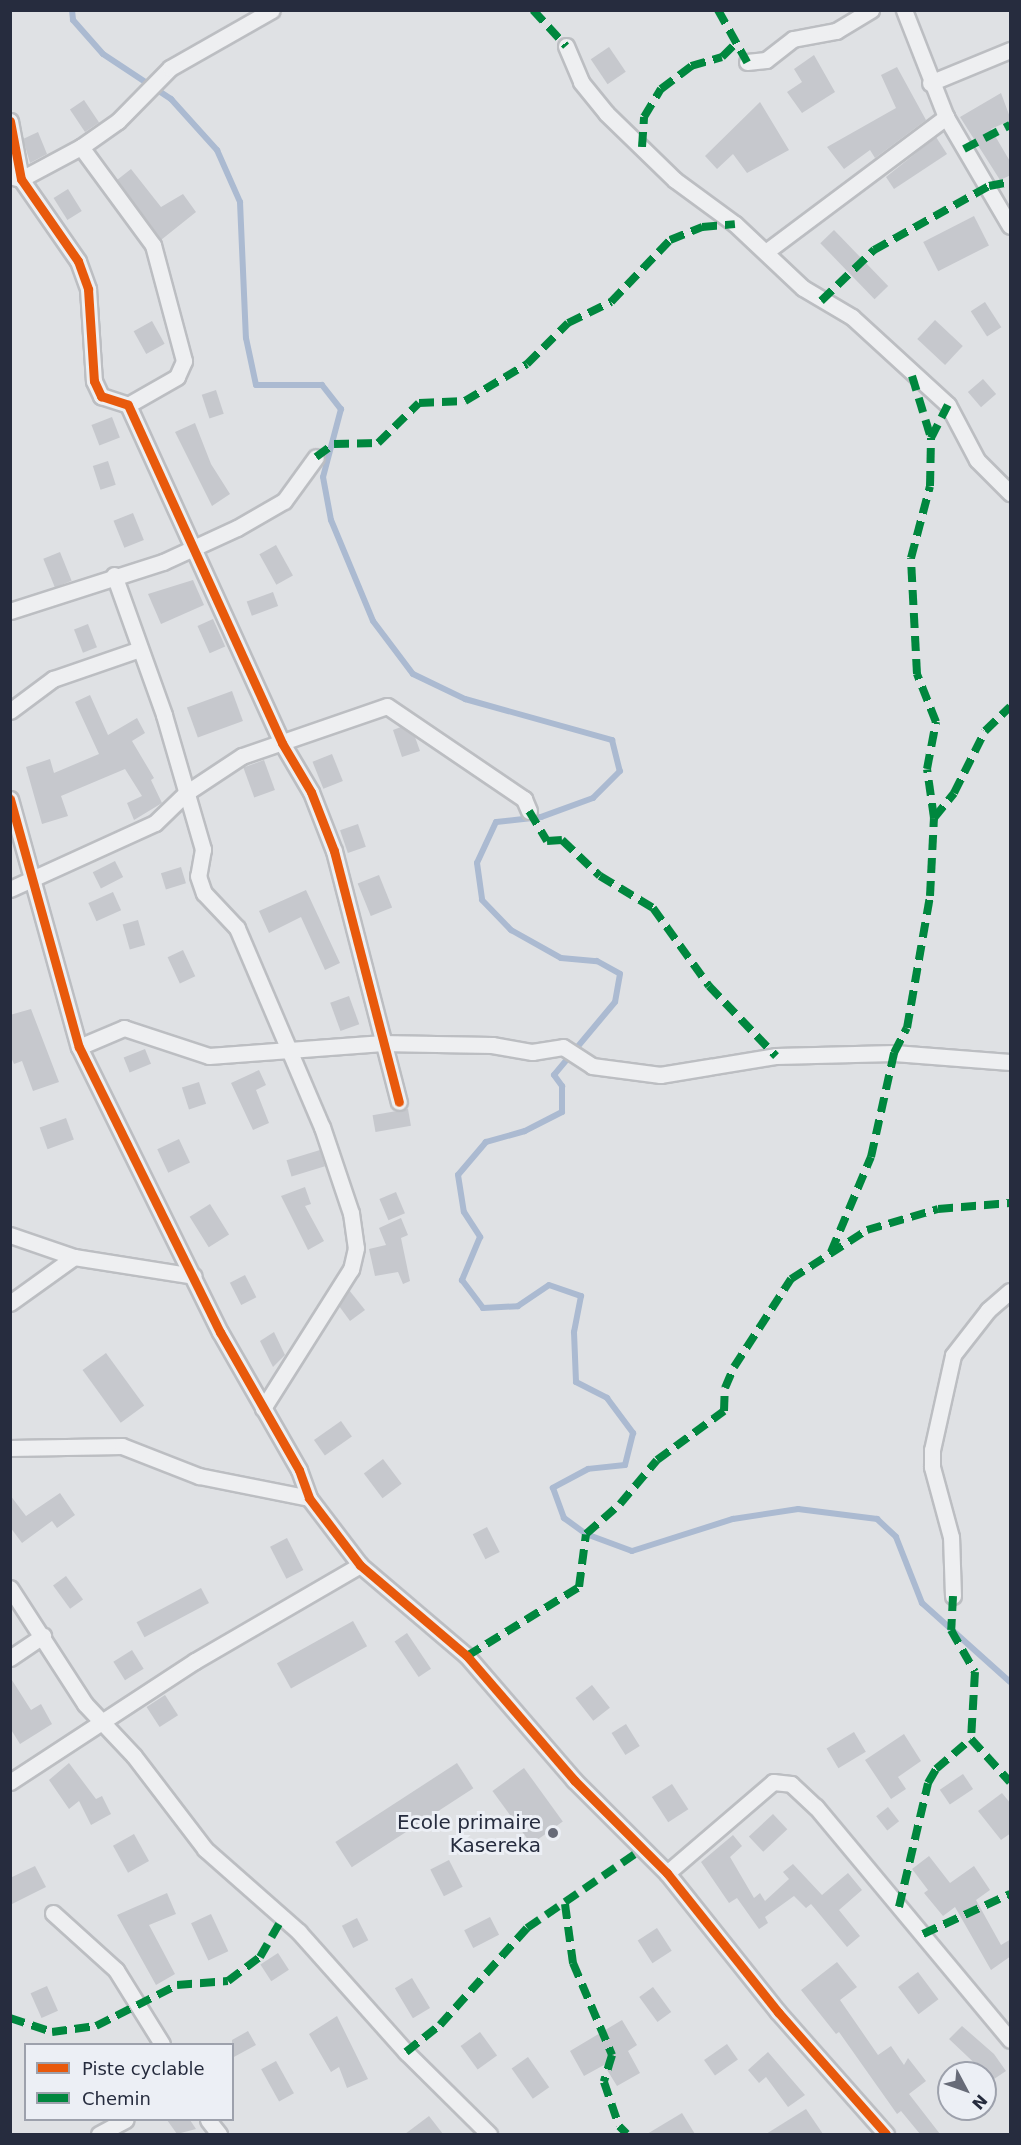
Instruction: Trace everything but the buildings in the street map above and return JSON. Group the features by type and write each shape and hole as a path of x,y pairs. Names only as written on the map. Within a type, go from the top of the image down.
{"street":[{"path":"16,178 81,147 118,121 170,68 272,10"},
{"path":"747,62 765,60 793,39 836,32 871,10"},
{"path":"904,10 930,83 946,117 1011,226"},
{"path":"566,46 580,82 606,113 675,180 767,251 803,288 852,317 948,405 977,460 1011,492"},
{"path":"930,83 1011,50"},
{"path":"767,251 946,117"},
{"path":"10,121 16,178 81,270 88,289 94,381 101,396 128,405 282,743 311,792 334,851 380,1043 389,1056 399,1102"},
{"path":"81,147 153,245 183,361 177,377 128,405"},
{"path":"10,611 193,550 272,510 316,457"},
{"path":"114,575 137,650 164,715 203,849 198,876 204,893 237,928 322,1127 351,1213 356,1248 351,1269 263,1408"},
{"path":"10,711 53,679 137,650"},
{"path":"10,889 155,823 186,793 219,768 378,708 394,706 524,799 529,811"},
{"path":"10,799 16,834 34,879 79,1047 309,1498 360,1565 467,1656 574,1780 667,1873 778,2012 886,2134"},
{"path":"79,1047 124,1028 209,1056 380,1043 492,1045 532,1053 562,1047 592,1066 660,1075 776,1056 894,1053 1011,1062"},
{"path":"10,1235 74,1257 194,1276"},
{"path":"10,1303 74,1257"},
{"path":"952,1596 951,1537 932,1467 932,1450 954,1354 988,1310 1011,1292"},
{"path":"10,1448 122,1446 199,1476 309,1498"},
{"path":"10,1782 100,1722 360,1565"},
{"path":"10,1588 100,1722 134,1756 205,1849 299,1932 406,2052 489,2134"},
{"path":"10,1658 44,1636"},
{"path":"667,1873 772,1782 791,1784 816,1807 1011,2040"},
{"path":"53,1913 116,1970 161,2043"},
{"path":"99,2134 123,2121"},
{"path":"209,2121 219,2134"}],"waterway":[{"path":"72,10 73,20 103,54 171,99 217,150 240,202 246,338 256,385 322,385 341,409 323,477 331,520 373,621 413,674 465,699 612,740 620,771 593,798 541,817 496,822 477,863 482,900 511,930 561,958 597,961 620,974 615,1002 554,1075 562,1086 562,1112 525,1131 486,1142 458,1175 464,1212 480,1237 462,1280 483,1308 518,1306 549,1285 581,1296 574,1332 576,1382 607,1398 633,1433 625,1465 588,1469 553,1488 564,1518 586,1534 632,1551 733,1519 798,1509 877,1519 896,1537 922,1603 1010,1682"}],"marked path":[{"path":"533,10 566,46"},
{"path":"718,10 747,62"},
{"path":"642,147 644,117 661,89 691,66 722,57 734,45"},
{"path":"964,149 1010,125"},
{"path":"821,301 874,250 989,186 1010,182"},
{"path":"316,457 334,444 378,443 419,403 465,401 527,364 568,323 611,302 670,240 702,227 735,224"},
{"path":"912,376 931,438"},
{"path":"831,1252 871,1157 894,1053 907,1028 930,896 934,818 927,769 936,722 917,674 911,558 930,486 931,438 948,405"},
{"path":"934,818 954,793 985,731 1010,707"},
{"path":"529,811 547,841 562,840 600,876 653,908 709,986 776,1056"},
{"path":"467,1656 579,1587 586,1534 620,1504 657,1460 724,1411 725,1388 734,1367 791,1279 867,1230 938,1209 1010,1203"},
{"path":"953,1596 951,1630 975,1672 971,1739 1010,1782"},
{"path":"899,1907 928,1783 936,1769 971,1739"},
{"path":"406,2052 440,2025 527,1928 641,1850"},
{"path":"923,1934 1010,1894"},
{"path":"565,1904 573,1963 612,2055 604,2082 619,2126 627,2134"},
{"path":"10,2018 52,2032 96,2026 177,1985 228,1981 260,1957 283,1917"}],"cycle path":[{"path":"10,121 21,179 78,261 88,289 94,381 101,396 128,405 282,743 311,792 334,851 399,1102"},
{"path":"10,799 79,1047 220,1332 299,1470 309,1498 360,1565 467,1656 574,1780 667,1873 778,2012 886,2134"}],"place":[{"name":"Ecole primaire Kasereka","path":"553,1833"}]}
